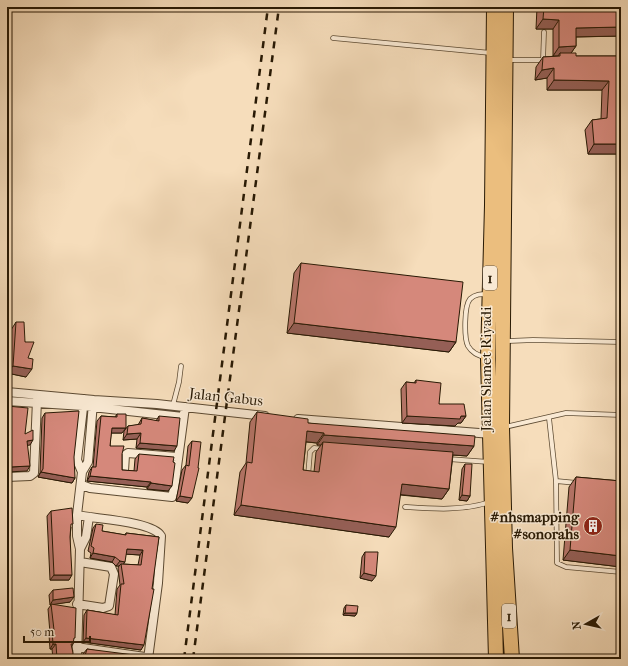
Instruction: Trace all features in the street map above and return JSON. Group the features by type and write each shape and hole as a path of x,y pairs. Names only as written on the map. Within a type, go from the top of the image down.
{"highway":[{"name":"Jalan Slamet Riyadi","path":"494,7 499,56 503,341 498,432 499,574 496,659"},
{"name":"Jalan Slamet Riyadi","path":"498,548 491,502 490,462 498,432 488,359 499,56 506,7"},
{"name":"Jalan Slamet Riyadi","path":"499,574 512,659"}],"street":[{"path":"7,392 37,400"},
{"path":"7,477 30,476 34,473 37,400"},
{"path":"7,401 37,400 83,403 183,417"},
{"path":"77,659 77,604 80,549 77,536 77,515 82,485 82,472 77,460 83,403"},
{"path":"82,472 88,462 93,404"},
{"name":"Jalan Gabus","path":"93,404 172,406 271,416"},
{"path":"82,485 90,488 172,497 185,407"},
{"path":"286,418 498,432"},
{"path":"124,471 125,455 128,454 177,457"},
{"path":"76,647 148,658 158,583 161,536 156,530 130,522 77,515"},
{"path":"80,549 86,537 89,516"},
{"path":"77,604 103,608 109,606 114,574 111,567 80,562"}],"lane":[{"path":"543,60 544,32"},
{"path":"333,38 550,60"},
{"path":"488,359 474,354 466,341 465,332 467,304 478,294 490,294"},
{"path":"503,341 532,340 621,342"},
{"path":"172,406 179,382 181,366"},
{"path":"498,432 566,413 621,415"},
{"path":"549,418 556,481 557,563 566,567 621,572"},
{"path":"307,478 311,450 330,450"},
{"path":"446,459 490,462"},
{"path":"556,481 585,484"},
{"path":"405,507 458,510 473,508 491,502"}],"building":[{"path":"544,7 621,7 621,27 576,28 576,46 559,47 559,20 543,19"},
{"path":"560,53 576,53 576,56 621,56 619,118 621,118 621,144 594,144 592,120 607,118 609,81 554,80 554,68 542,70 543,57 560,56"},
{"path":"301,263 463,282 456,342 294,323"},
{"path":"16,322 24,322 25,342 34,342 28,358 33,359 32,369 13,366"},
{"path":"416,380 441,383 439,404 464,404 466,416 461,416 460,419 407,416 406,382 416,383"},
{"path":"7,406 28,408 25,434 33,430 33,440 27,441 30,466 10,467 7,469"},
{"path":"79,411 74,457 75,478 41,472 43,469 45,413"},
{"path":"257,412 308,419 308,423 475,436 474,446 324,435 324,433 307,431 303,470 319,472 323,442 453,452 449,489 402,484 396,527 241,505 247,462 252,463"},
{"path":"117,414 126,414 126,428 112,428 110,446 124,446 122,454 122,470 137,471 139,454 174,457 173,462 175,463 172,486 151,482 90,476 92,467 96,467 101,416 117,417"},
{"path":"159,416 180,418 177,446 140,443 141,433 127,434 128,426 141,424 142,418 159,421"},
{"path":"192,441 201,442 199,468 192,498 180,496 186,465 189,466"},
{"path":"465,464 472,464 470,496 462,495"},
{"name":"#nhsmapping #sonorahs","path":"576,477 621,481 621,556 570,550"},
{"path":"72,508 73,524 71,524 70,537 72,575 54,575 51,511"},
{"path":"96,524 103,525 102,531 126,535 126,533 159,537 152,589 154,589 144,645 86,638 87,610 118,615 121,584 124,584 121,564 141,565 143,550 127,549 125,562 120,561 115,557 93,553 94,548 91,546"},
{"path":"365,552 378,552 376,576 364,573"},
{"path":"73,588 74,597 53,600 53,590"},
{"path":"51,604 76,608 75,638 73,644 71,644 73,653 72,659 57,659 56,644 53,644 52,630 54,630"},
{"path":"346,605 358,606 357,613 345,613"},
{"path":"87,649 142,656 142,659 84,659"}],"railway":[{"path":"184,659 268,7"},
{"path":"193,659 279,7"}],"place":[{"name":"#nhsmapping #sonorahs","path":"593,526"}]}
